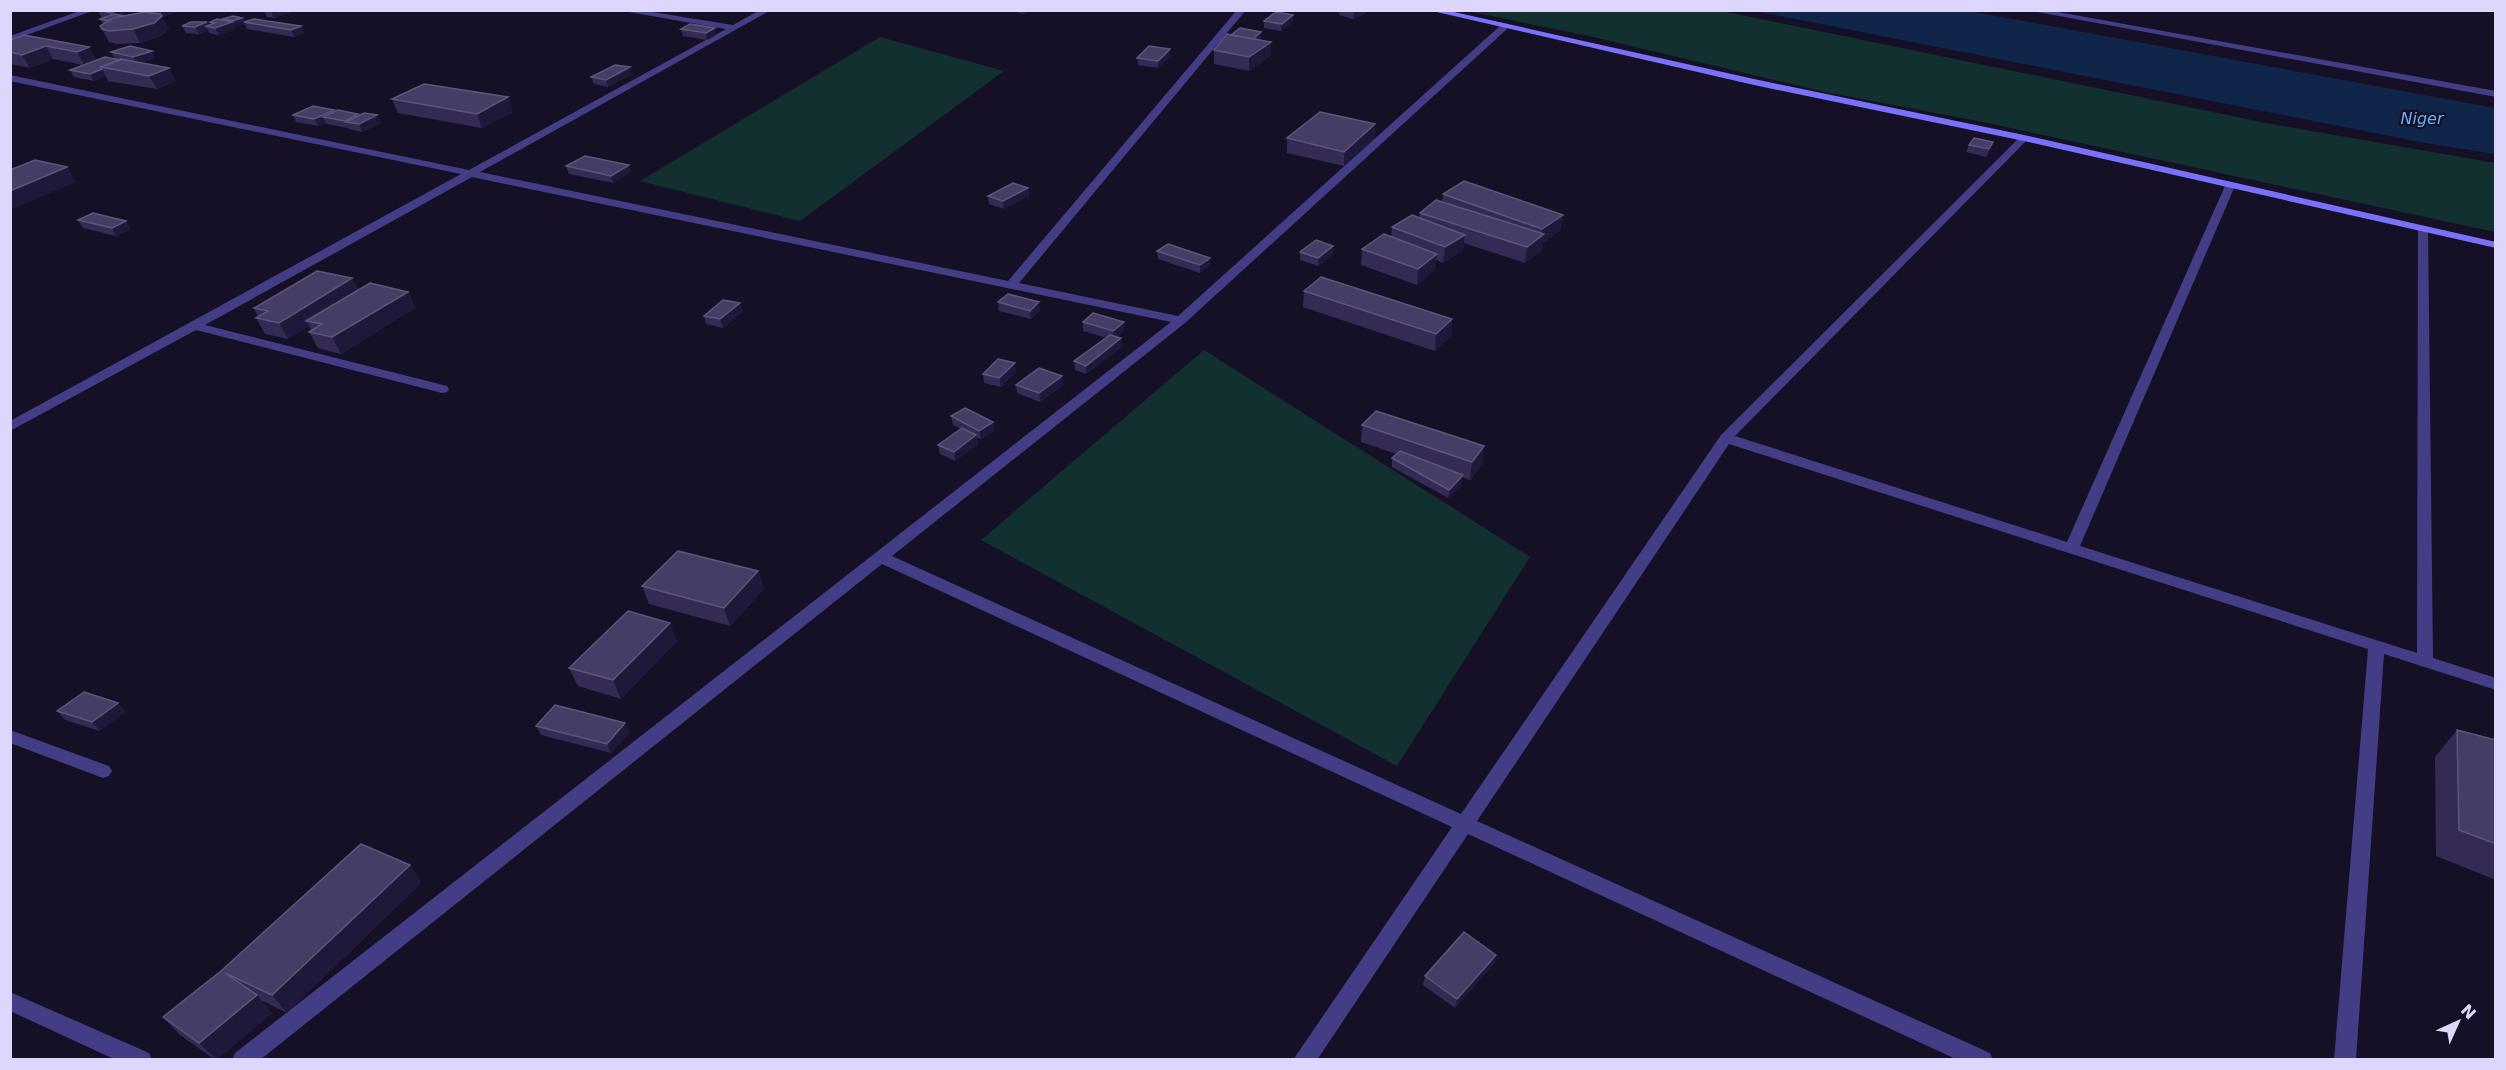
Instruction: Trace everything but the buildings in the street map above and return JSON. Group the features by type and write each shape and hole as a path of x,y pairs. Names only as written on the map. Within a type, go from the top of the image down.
{"main road":[{"path":"1432,10 2024,138 2496,245"}],"street":[{"path":"10,39 91,10"},
{"path":"621,10 735,28"},
{"path":"10,427 767,10"},
{"path":"1012,284 1242,10"},
{"path":"2031,10 2496,94"},
{"path":"243,1059 1181,320 1504,27"},
{"path":"10,78 1181,320"},
{"path":"1304,1059 1726,438 2024,138"},
{"path":"2071,549 2230,186"},
{"path":"2424,229 2425,662"},
{"path":"195,326 442,388"},
{"path":"1726,438 2496,684"},
{"path":"880,557 1982,1059"},
{"path":"2345,1059 2376,646"},
{"path":"10,736 103,771"},
{"path":"10,1001 141,1059"}],"green space":[{"path":"1467,11 1722,11 2271,124 2495,163 2495,232 1983,122 1830,93 1589,36"},
{"path":"880,37 1004,71 800,221 640,181"},
{"path":"1204,350 1530,557 1397,766 981,540"}],"water":[{"name":"Niger","path":"1755,11 1969,11 2495,108 2495,154 2425,143"}]}
